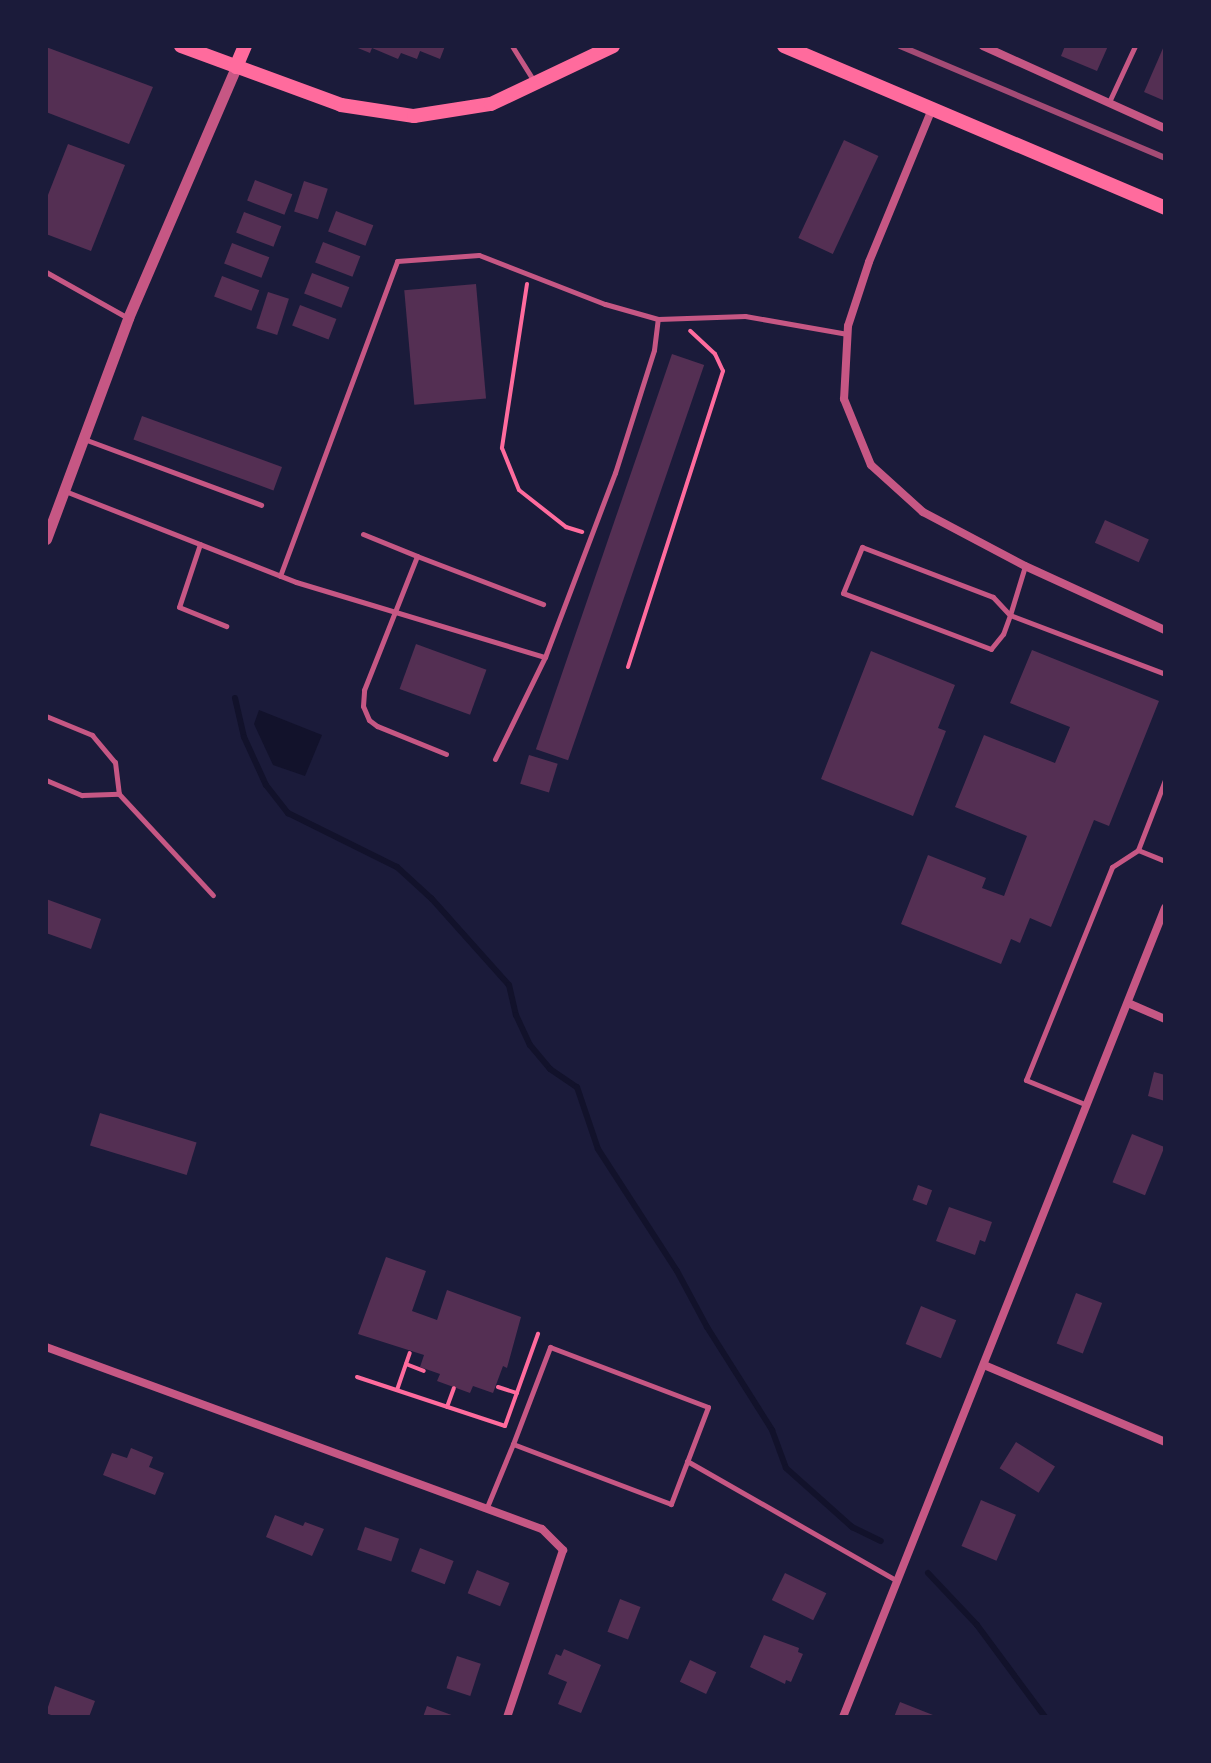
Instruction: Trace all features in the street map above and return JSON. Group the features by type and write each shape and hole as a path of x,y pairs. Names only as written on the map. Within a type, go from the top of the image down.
{"main road":[{"path":"181,46 341,105 414,116 491,104 613,46"},
{"path":"236,67 245,46"},
{"path":"784,46 1165,208"}],"street":[{"path":"983,46 1165,128"},
{"path":"46,539 128,318 236,67"},
{"path":"932,109 869,262 847,334 844,399 871,465 923,512 1025,566 1165,630"},
{"path":"843,1717 1165,908"},
{"path":"1128,1003 1165,1019"},
{"path":"46,1347 542,1529 563,1550 507,1717"},
{"path":"984,1365 1165,1442"}],"lane":[{"path":"512,46 536,84"},
{"path":"1109,102 1135,46"},
{"path":"280,576 397,261 479,255 605,304 658,319 745,316 847,334"},
{"path":"46,272 128,318"},
{"path":"495,759 545,657 592,535 650,364 658,319"},
{"path":"83,439 261,505"},
{"path":"64,491 280,576 545,657"},
{"path":"363,534 543,604"},
{"path":"200,544 179,607 226,626"},
{"path":"1025,566 1010,615 1003,634 991,649 843,593 862,547 993,597 1010,615 1165,674"},
{"path":"417,556 364,690 363,706 369,720 377,726 446,754"},
{"path":"46,716 92,735 115,762 119,794 213,895"},
{"path":"46,780 82,795 119,794"},
{"path":"1088,1105 1026,1080 1112,867 1138,850 1165,780"},
{"path":"1138,850 1165,861"},
{"path":"487,1507 550,1347 708,1407 671,1504 513,1444"},
{"path":"687,1461 897,1581"}],"path":[{"path":"529,274 502,448 519,490 566,527 592,535"},
{"path":"628,667 723,371 715,354 699,337 672,318"},
{"path":"357,1377 505,1426 538,1334"},
{"path":"397,1390 410,1353"},
{"path":"406,1364 424,1371"},
{"path":"498,1387 517,1393"},
{"path":"447,1407 454,1388"}],"shaded area":[{"path":"259,710 322,735 305,776 273,765 254,724"}],"building":[{"path":"353,46 445,46 440,59 420,51 417,59 401,53 398,59 372,48 370,53"},
{"path":"1065,46 1108,46 1097,71 1061,56"},
{"path":"1165,46 1165,101 1144,92"},
{"path":"46,47 153,87 129,144 46,112"},
{"path":"844,140 878,156 833,254 798,238"},
{"path":"68,144 125,165 91,251 46,234 46,200"},
{"path":"255,180 292,194 284,215 247,201"},
{"path":"304,181 328,189 318,219 294,211"},
{"path":"336,211 373,225 365,246 328,232"},
{"path":"244,212 281,226 273,247 236,233"},
{"path":"323,242 360,256 352,277 315,263"},
{"path":"232,243 269,257 261,278 224,264"},
{"path":"312,273 349,287 341,308 304,294"},
{"path":"222,276 259,290 251,311 214,297"},
{"path":"476,284 486,399 414,405 404,290"},
{"path":"268,292 289,299 277,335 256,328"},
{"path":"300,305 336,319 329,340 292,326"},
{"path":"672,354 704,365 568,760 536,749"},
{"path":"142,416 282,467 273,490 133,439"},
{"path":"1105,520 1149,540 1139,562 1095,543"},
{"path":"416,644 486,670 470,715 400,689"},
{"path":"1032,650 1159,701 1109,826 1094,820 1051,927 1030,918 1020,943 1011,939 1001,964 901,924 928,855 986,878 982,888 1004,896 1027,836 955,807 984,735 1055,763 1070,727 1010,703"},
{"path":"871,651 955,685 938,728 946,731 913,816 821,779"},
{"path":"529,755 558,764 549,792 520,784"},
{"path":"46,899 101,919 91,949 46,933"},
{"path":"1154,1072 1165,1075 1165,1101 1148,1096"},
{"path":"100,1113 197,1143 187,1175 90,1146"},
{"path":"1132,1134 1164,1147 1145,1195 1113,1182"},
{"path":"918,1185 932,1190 927,1205 913,1200"},
{"path":"949,1207 992,1222 985,1242 980,1240 975,1255 936,1241"},
{"path":"386,1257 426,1271 412,1311 437,1320 447,1290 521,1317 507,1368 503,1366 493,1393 473,1386 470,1393 437,1381 440,1374 420,1367 424,1355 358,1334"},
{"path":"1076,1293 1102,1303 1083,1353 1057,1343"},
{"path":"921,1306 956,1320 941,1358 906,1344"},
{"path":"1016,1442 1055,1466 1039,1493 1000,1468"},
{"path":"131,1448 153,1457 149,1467 164,1473 155,1495 103,1475 112,1453 127,1458"},
{"path":"981,1500 1016,1515 996,1561 961,1546"},
{"path":"275,1515 303,1526 305,1522 324,1529 312,1556 266,1537"},
{"path":"365,1527 399,1539 391,1561 357,1550"},
{"path":"420,1548 454,1561 445,1584 411,1571"},
{"path":"477,1570 509,1583 500,1606 468,1593"},
{"path":"785,1573 826,1593 813,1620 772,1600"},
{"path":"620,1599 641,1607 628,1640 607,1632"},
{"path":"764,1635 799,1648 798,1652 803,1654 791,1682 786,1680 785,1684 750,1667"},
{"path":"564,1649 601,1665 581,1713 558,1704 567,1682 548,1674 556,1654 561,1656"},
{"path":"457,1656 481,1664 470,1696 446,1688"},
{"path":"690,1660 716,1672 706,1694 680,1682"},
{"path":"55,1686 95,1701 89,1717 56,1717 46,1713"},
{"path":"900,1702 938,1717 894,1717"},
{"path":"427,1706 457,1717 423,1717"}],"waterway":[{"path":"235,698 244,737 266,785 288,813 397,867 432,899 509,985 516,1015 530,1045 550,1069 577,1087 598,1149 677,1271 707,1327 772,1430 786,1468 852,1527 881,1541"},
{"path":"928,1573 977,1625 1045,1717"}],"railway":[{"path":"900,46 1165,158"}]}
